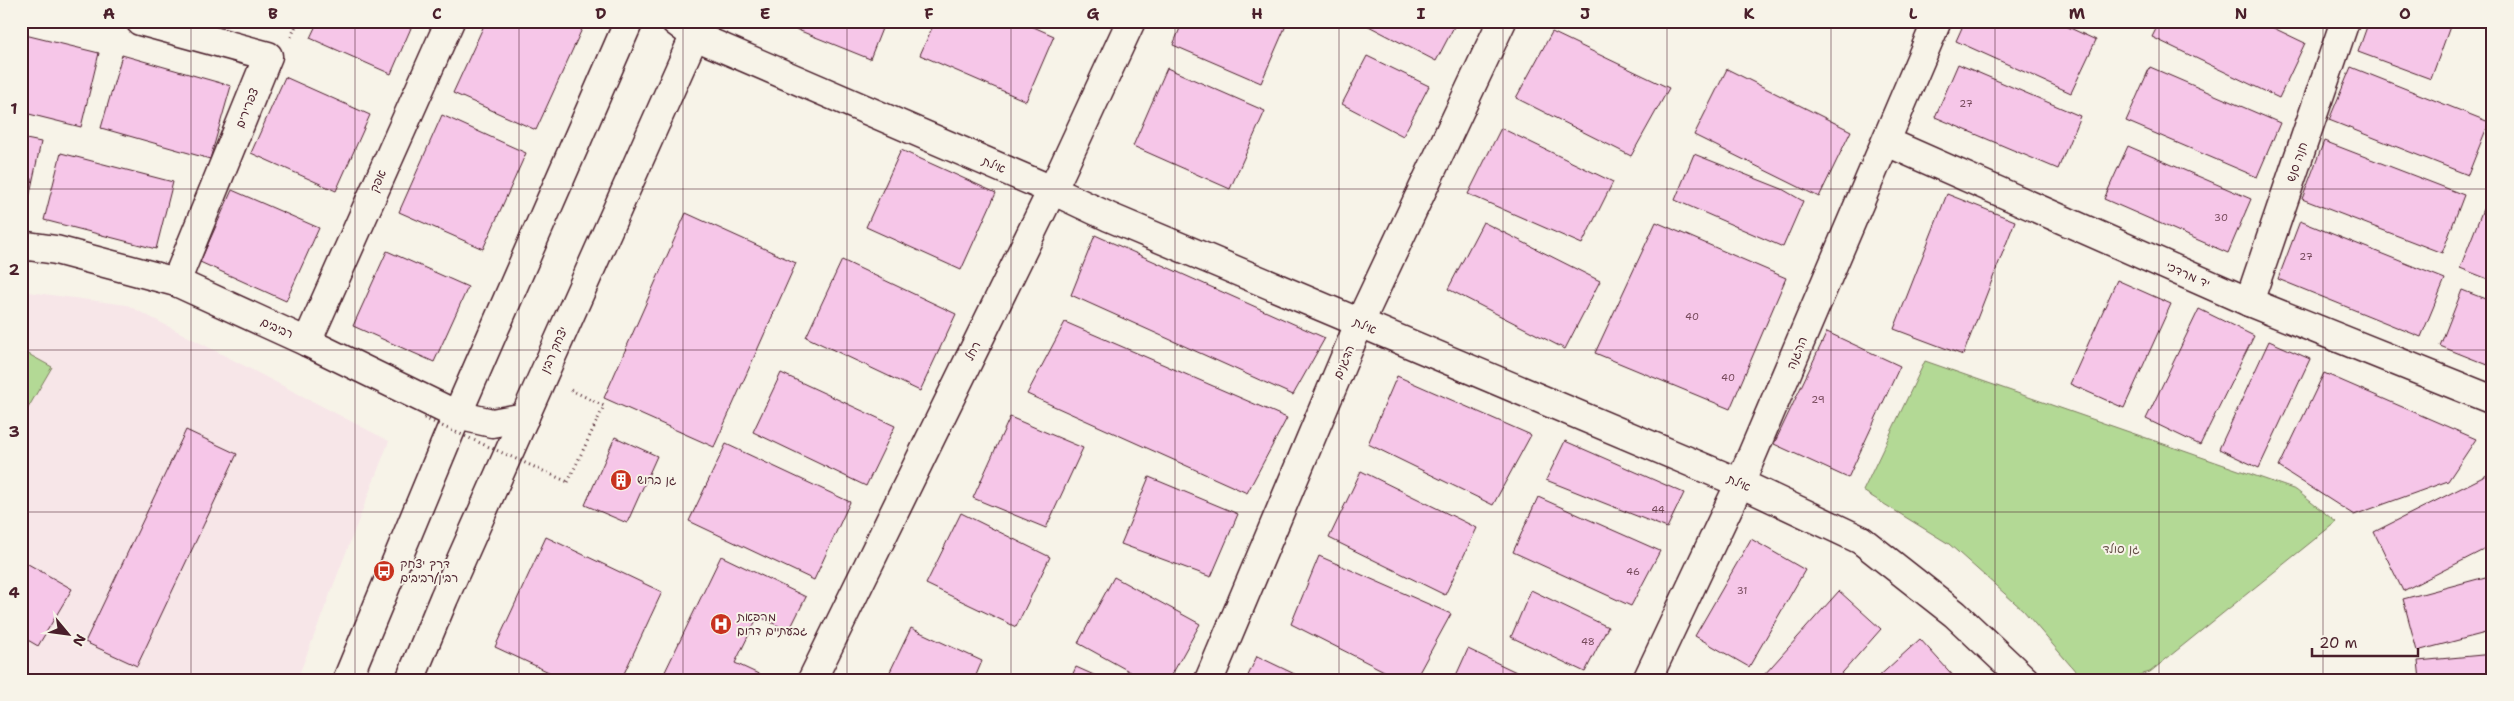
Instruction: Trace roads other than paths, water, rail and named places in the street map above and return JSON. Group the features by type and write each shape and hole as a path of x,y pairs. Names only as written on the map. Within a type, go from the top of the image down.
{"street":[{"name":"צפרירים","path":"140,21 268,56 176,282"},
{"name":"אפק","path":"307,342 450,21"},
{"path":"346,680 457,415 629,21"},
{"name":"רחל","path":"812,680 1052,190 1130,21"},
{"name":"הדגנים","path":"1210,680 1359,324 1502,21"},
{"name":"ההגנה","path":"1647,680 1740,483 1937,21"},
{"name":"חנה סנש","path":"2249,302 2345,21"},
{"name":"אילת","path":"690,26 1109,217 1740,483 1861,540 1955,614 2025,680"},
{"name":"יצחק רבין","path":"410,680 444,598 525,417 690,26"},
{"name":"יד מרדכי","path":"1887,142 2249,302 2493,400"},
{"name":"רביבים","path":"21,245 56,250 176,282 307,342 457,415 492,423 525,417"}],"place":[{"name":"גן ברוש","path":"621,480"},
{"name":"דרך יצחק רבין/רביבים","path":"384,571"},
{"name":"מרפאת גבעתיים דרום","path":"721,624"}],"park label":[{"name":"גן סולד","path":"2121,549"}]}
